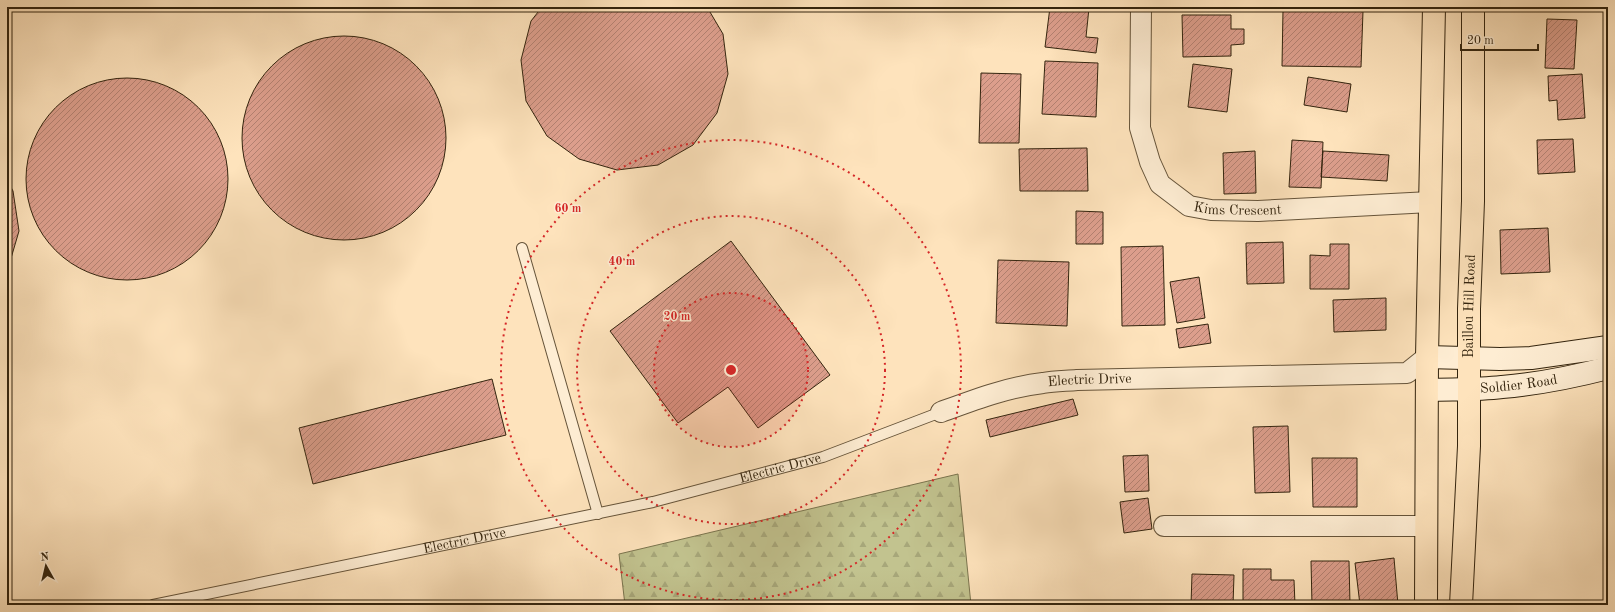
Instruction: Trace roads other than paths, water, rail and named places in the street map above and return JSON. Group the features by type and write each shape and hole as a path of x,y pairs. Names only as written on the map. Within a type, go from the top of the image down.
{"main road":[{"path":"1426,605 1427,357 1434,7"},
{"name":"Baillou Hill Road","path":"1461,605 1469,446 1468,358 1473,201 1473,7"},
{"name":"Soldier Road","path":"1427,357 1500,359 1531,358 1608,347"},
{"name":"Soldier Road","path":"1428,390 1468,389 1535,384 1608,368"}],"street":[{"name":"Kims Crescent","path":"1141,7 1140,128 1150,162 1160,184 1189,206 1211,210 1258,211 1430,202"},
{"path":"1427,357 1407,373 1428,390"},
{"name":"Electric Drive","path":"941,412 1012,389 1042,383 1077,380 1407,373"},
{"path":"1164,526 1427,526"}],"lane":[{"path":"522,248 598,514"},
{"name":"Electric Drive","path":"157,605 653,502 823,457 941,412"}]}
